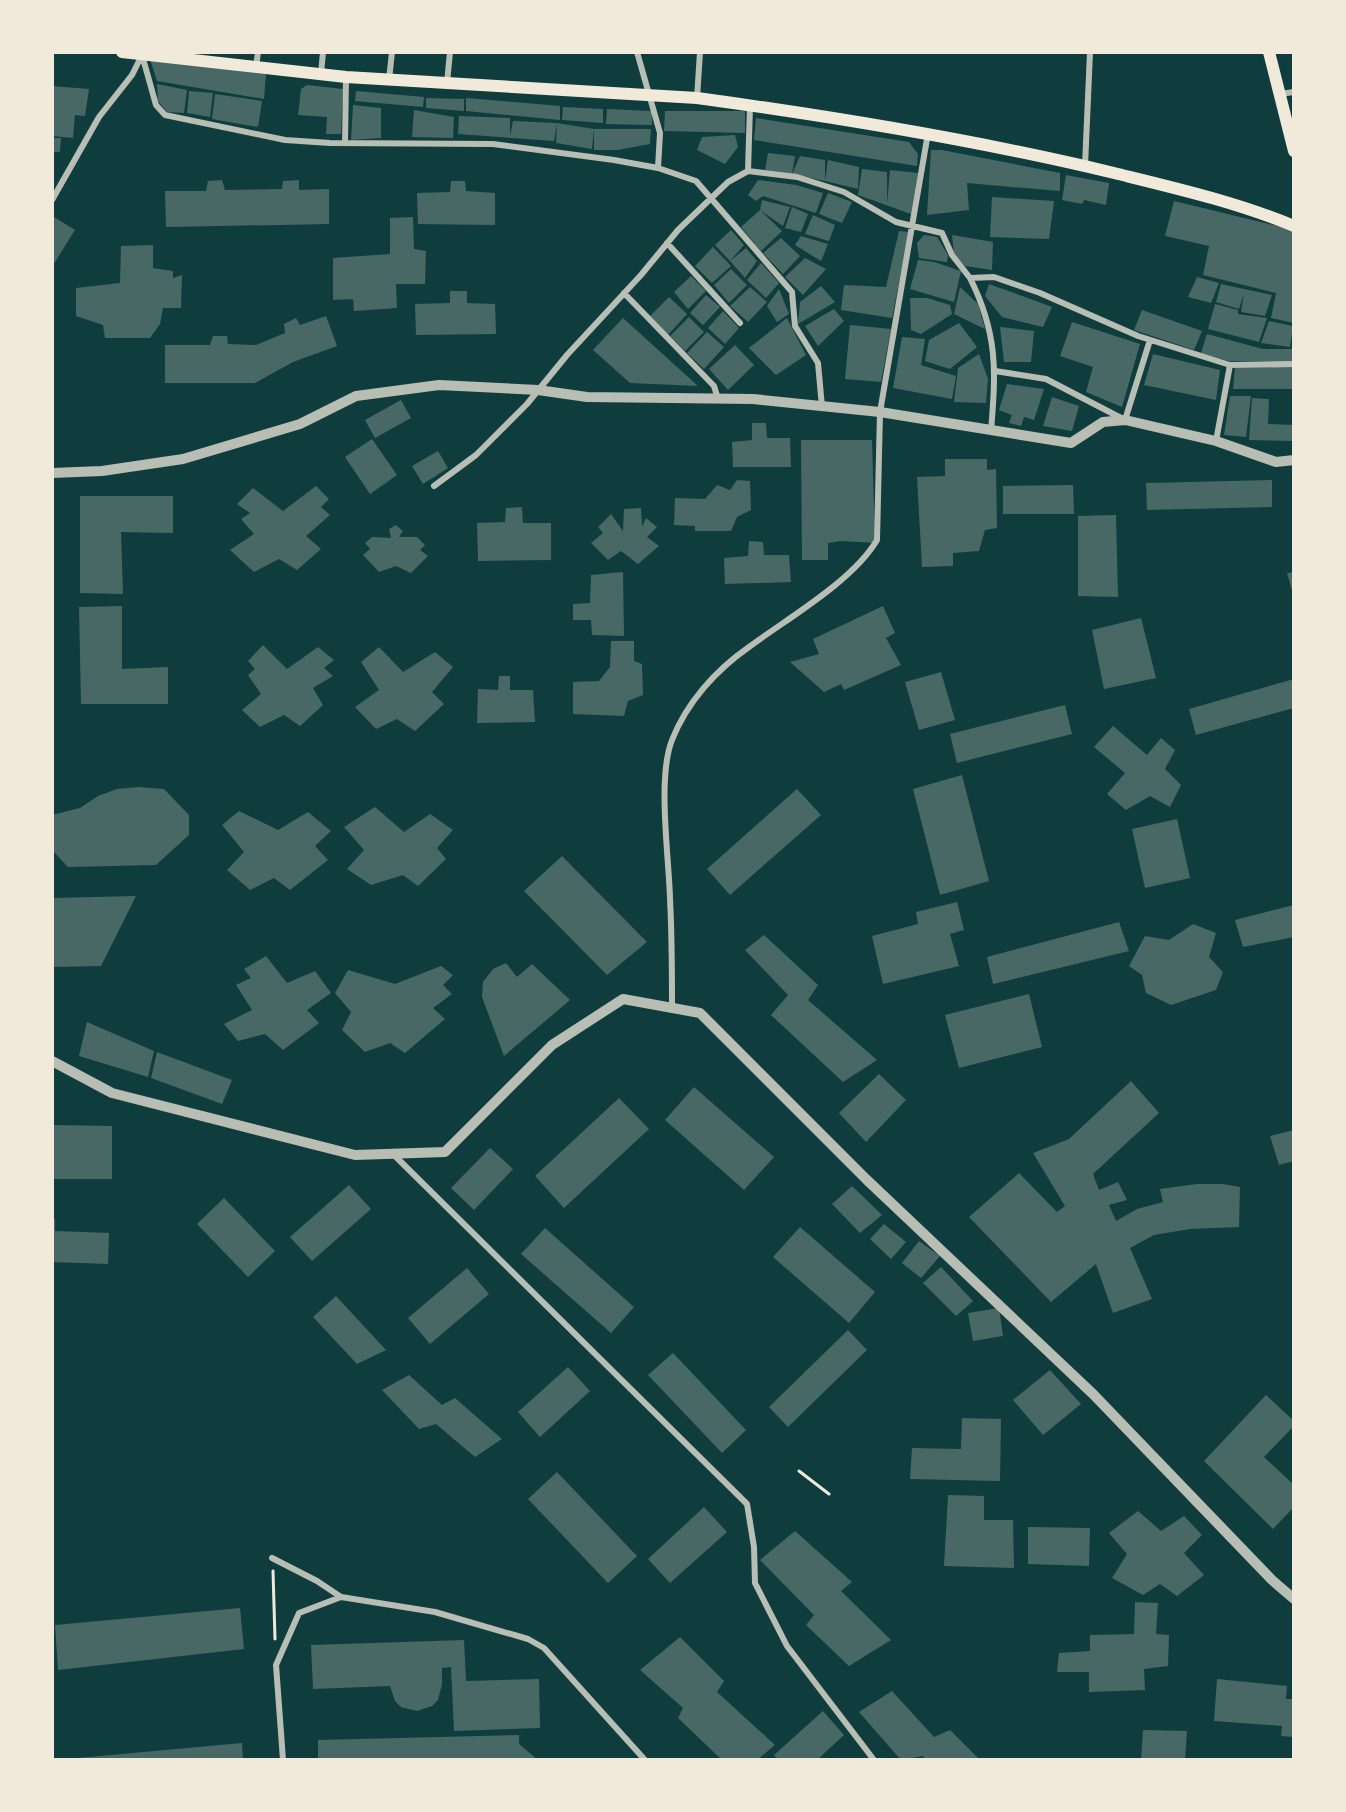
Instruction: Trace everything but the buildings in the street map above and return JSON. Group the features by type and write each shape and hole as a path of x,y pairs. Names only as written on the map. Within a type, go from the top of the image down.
{"main road":[{"path":"1269,52 1293,151"},
{"path":"124,53 191,56 256,67 346,77 697,98 750,105 928,133 1084,166 1188,191 1263,213 1293,226"}],"street":[{"path":"256,67 258,52"},
{"path":"321,74 323,52"},
{"path":"389,80 392,52"},
{"path":"447,83 450,52"},
{"path":"637,52 660,133 658,168"},
{"path":"697,98 700,52"},
{"path":"1084,166 1090,52"},
{"path":"142,55 156,105 165,115 285,140 345,143 493,144 658,168 696,181 710,200 792,292 795,326 818,363 822,407"},
{"path":"52,200 99,117 132,75 142,55"},
{"path":"345,143 346,77"},
{"path":"1279,94 1293,92"},
{"path":"748,171 750,105"},
{"path":"672,1008 670,901 664,790 671,742 692,701 739,654 867,558 877,540 880,412 914,226 928,133"},
{"path":"434,486 476,455 538,390 667,243 728,182 748,171 797,177 844,192 896,222 942,233 952,255 970,278 982,302 996,359 991,431"},
{"path":"667,243 740,323"},
{"path":"970,278 994,277 1150,340 1230,365 1293,364"},
{"path":"624,294 714,386 718,399"},
{"path":"1125,420 1150,340"},
{"path":"1216,441 1230,365"},
{"path":"995,371 1046,380 1125,420 1216,441 1276,462 1293,460"},
{"path":"52,473 102,471 183,459 300,424 356,396 439,385 538,390 587,397 753,399 880,412 1071,442 1103,423 1125,420"},
{"path":"52,1061 112,1093 355,1155 445,1152 552,1045 623,999 700,1013 851,1164 1093,1394 1272,1581 1293,1599"},
{"path":"393,1153 747,1504 754,1547 755,1583 787,1646 874,1760"},
{"path":"272,1558 317,1581 341,1597 435,1612 528,1639 544,1648 645,1760"},
{"path":"283,1760 276,1665 299,1613 341,1597"}],"path":[{"path":"799,1471 829,1494"},
{"path":"272,1558 276,1665"}]}
